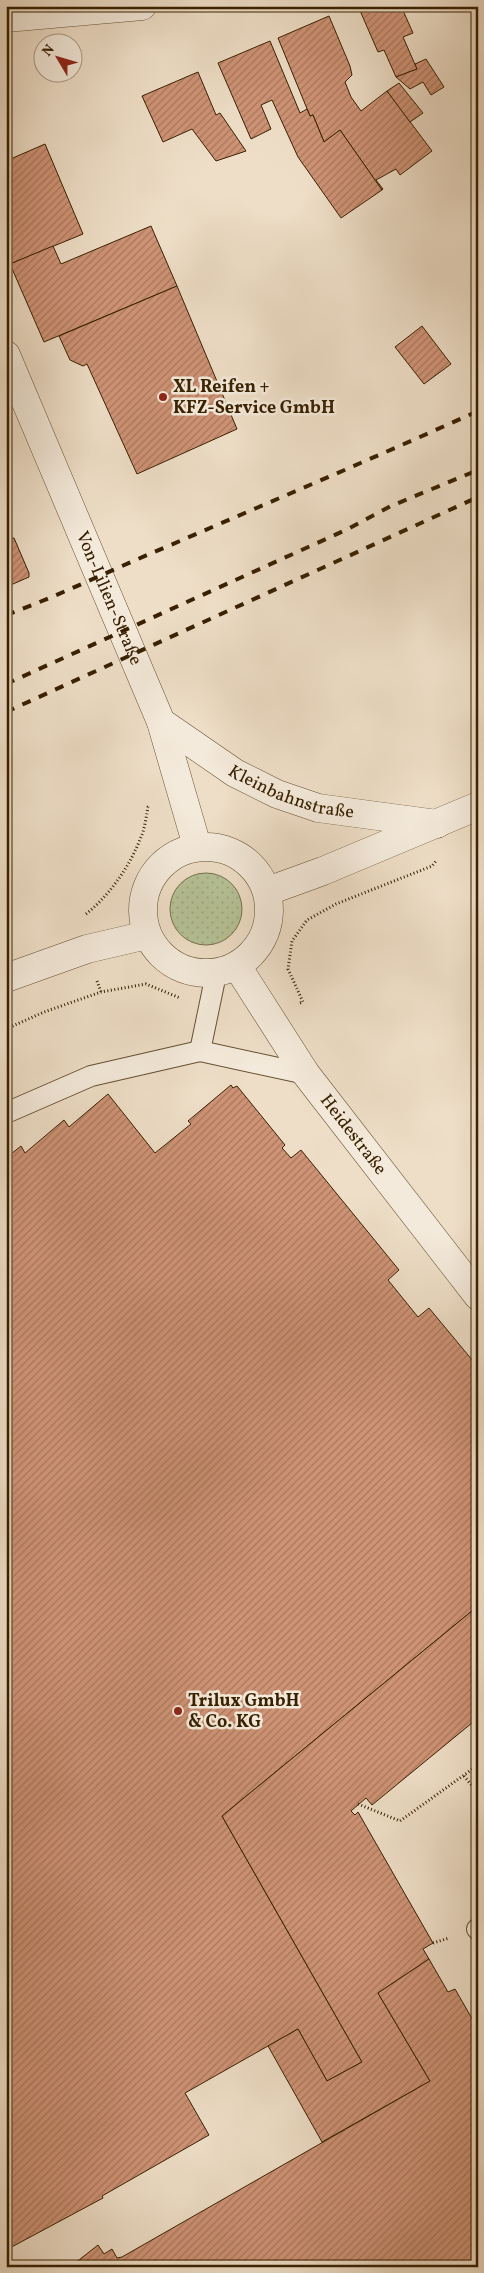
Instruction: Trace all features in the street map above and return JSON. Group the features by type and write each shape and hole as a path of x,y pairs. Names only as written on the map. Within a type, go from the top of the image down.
{"street":[{"path":"6,18 142,6"},
{"name":"Von-Lilien-Straße","path":"6,355 161,722 197,846"},
{"name":"Kleinbahnstraße","path":"161,722 235,773 277,794 318,808 437,824"},
{"path":"268,891 324,871 478,806"},
{"path":"197,846 226,848 248,861 268,891 269,924 258,948 226,970 188,972 163,958 147,935 142,903 154,872 173,854 197,846"},
{"path":"6,978 86,949 147,935"},
{"name":"Heidestraße","path":"226,970 478,1296"}],"lane":[{"path":"200,1051 208,1009 226,970"},
{"path":"6,1113 91,1076 200,1051 306,1074"}],"path":[{"path":"303,1002 288,969 292,941 307,920 336,904 432,866"},
{"path":"6,1029 44,1012 101,992 146,984 208,1009"},
{"path":"358,1804 400,1821 478,1765"},
{"path":"464,1776 478,1793"}],"green space":[{"path":"199,873 213,873 232,883 242,902 242,916 232,935 213,945 199,945 180,935 170,916 170,902 180,883"}],"building":[{"path":"358,6 401,6 413,33 403,37 417,69 396,77 384,50 378,52"},
{"path":"329,16 350,66 352,75 345,82 351,97 361,111 387,91 432,151 400,175 396,169 376,180 382,190 340,130 324,142 313,115 310,116 278,38"},
{"path":"270,41 300,113 307,109 310,116 313,115 324,142 340,130 382,190 341,218 298,157 272,100 261,105 271,129 251,139 218,63"},
{"path":"426,59 444,87 431,95 423,82 410,89 396,77 417,69 415,64"},
{"path":"198,72 216,115 220,113 246,151 216,161 192,129 163,142 142,96"},
{"path":"399,83 423,113 410,122 387,91"},
{"path":"45,144 83,234 10,264 6,255 6,161"},
{"path":"151,226 177,286 44,342 10,264 53,246 61,264"},
{"name":"XL Reifen + KFZ-Service GmbH","path":"177,286 237,429 137,474 87,364 83,366 70,360 59,336"},
{"path":"422,326 451,364 424,384 395,347"},
{"path":"14,538 29,577 6,587 6,539"},
{"name":"Trilux GmbH & Co. KG","path":"231,1085 233,1088 237,1086 285,1145 282,1148 291,1158 301,1150 399,1270 388,1280 418,1317 429,1308 478,1367 478,1606 222,1816 362,2062 327,2081 298,2029 185,2093 209,2135 102,2196 103,2198 6,2250 6,1158 21,1146 25,1153 64,1120 69,1127 108,1094 155,1153 191,1124 188,1121"},
{"name":"Trilux GmbH & Co. KG","path":"478,1606 478,1718 372,1805 366,1798 351,1811 355,1815 358,1812 433,1943 423,1949 429,1959 378,1993 430,2081 322,2142 268,2046 298,2029 327,2081 362,2062 222,1816"},
{"path":"429,1959 448,1992 455,1989 478,2029 478,2267 70,2267 98,2245 104,2254 112,2249 117,2258 122,2257 430,2081 378,1993"}],"railway":[{"path":"6,615 478,411"},
{"path":"6,684 348,529 391,506 478,470"},
{"path":"6,712 478,497"}],"place":[{"name":"XL Reifen + KFZ-Service GmbH","path":"163,397"},
{"name":"Trilux GmbH & Co. KG","path":"178,1711"}]}
